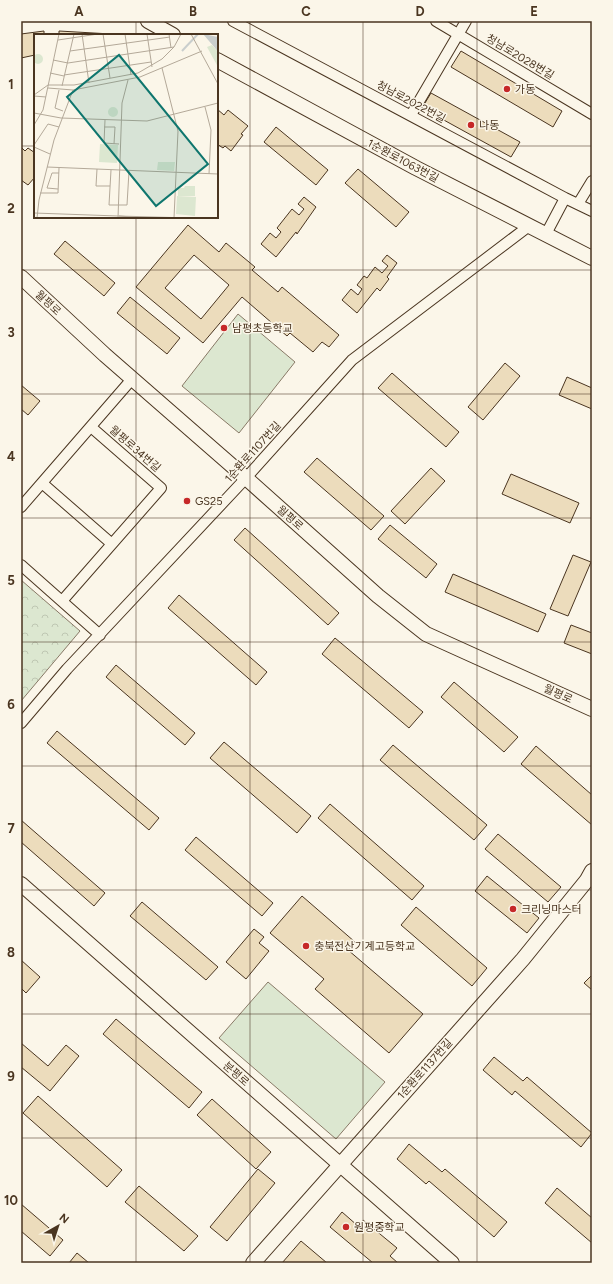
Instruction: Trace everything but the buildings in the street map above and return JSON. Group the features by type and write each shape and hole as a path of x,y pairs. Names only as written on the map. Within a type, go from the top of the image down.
{"street":[{"path":"148,21 170,34"},
{"name":"청남로2022번길","path":"235,21 565,198 592,211"},
{"name":"청남로2028번길","path":"436,21 592,114"},
{"path":"411,115 466,21"},
{"name":"1순환로1063번길","path":"218,61 416,168 592,258"},
{"path":"578,204 592,181"},
{"path":"546,234 565,198"},
{"name":"1순환로1107번길","path":"21,722 67,669 246,478 352,360 529,226"},
{"name":"월평로","path":"21,278 132,379 378,596 426,634 592,709"},
{"name":"월평로34번길","path":"21,507 132,379"},
{"name":"월평로34번길","path":"62,601 161,488 91,427"},
{"path":"42,483 112,544"},
{"path":"21,565 100,635"},
{"name":"1순환로1137번길","path":"253,1263 523,959 592,871"},
{"name":"분평로","path":"21,884 452,1263"}],"green space":[{"path":"238,314 295,362 239,433 182,386"},
{"path":"21,580 80,631 21,701"},
{"path":"268,982 385,1082 336,1139 219,1038"}],"place":[{"name":"가동","path":"507,89"},
{"name":"나동","path":"471,125"},
{"name":"남평초등학교","path":"224,328"},
{"name":"GS25","path":"187,501"},
{"name":"크리닝마스터","path":"513,909"},
{"name":"충북전산기계고등학교","path":"306,946"},
{"name":"원평중학교","path":"346,1227"}]}
